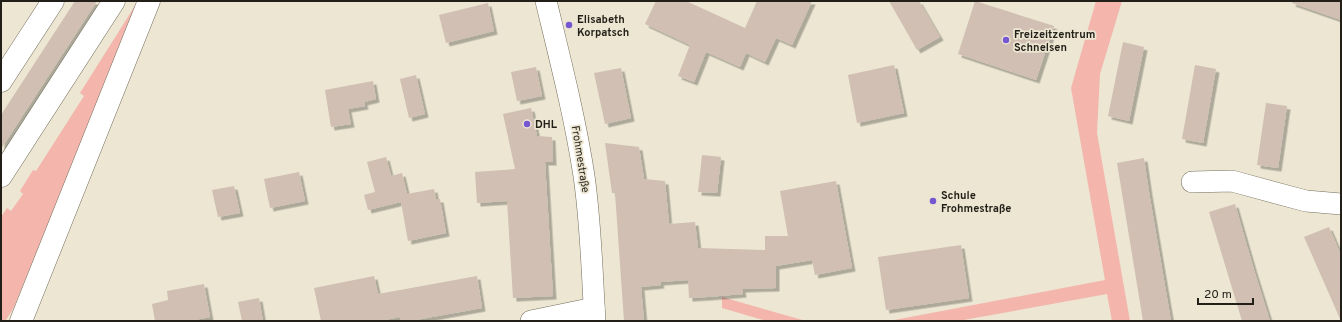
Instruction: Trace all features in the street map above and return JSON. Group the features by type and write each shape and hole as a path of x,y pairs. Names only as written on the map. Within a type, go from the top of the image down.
{"highway":[{"path":"1,81 53,1"},
{"path":"1,176 114,1"},
{"path":"21,321 149,1"}],"street":[{"name":"Frohmestraße","path":"546,1 573,109 584,177 589,222 595,315"},
{"path":"1192,182 1232,181 1306,201 1341,204"},
{"path":"531,321 595,315"}],"shaded area":[{"path":"138,1 140,1 14,307 6,320 1,321 1,217 7,208 11,211 23,194 20,191 33,170 36,171 84,96 80,93"},
{"path":"1096,1 1122,1 1100,74 1097,133 1130,321 1112,321 1107,294 958,321 889,321 1105,280 1071,88"},
{"path":"722,297 806,321 767,321 722,308"}],"building":[{"path":"75,1 97,1 1,149 1,115"},
{"path":"656,1 686,1 745,28 757,1 812,1 792,45 776,38 765,62 746,53 740,67 706,52 694,82 678,76 690,45 645,24"},
{"path":"889,1 919,1 940,37 917,50"},
{"name":"Freizeitzentrum Schnelsen","path":"975,1 1054,26 1036,80 958,54"},
{"path":"1293,1 1341,1 1341,20 1292,3"},
{"path":"488,3 494,31 446,43 439,15"},
{"path":"1123,42 1144,47 1129,121 1108,116"},
{"path":"894,65 904,113 857,123 848,75"},
{"path":"1195,65 1216,69 1203,143 1182,139"},
{"path":"536,67 542,96 517,101 511,72"},
{"path":"621,68 631,118 605,124 594,73"},
{"path":"416,75 425,114 409,118 400,79"},
{"path":"373,81 376,99 364,102 365,106 348,109 351,124 331,127 325,90"},
{"path":"1266,103 1287,106 1278,168 1257,165"},
{"path":"531,108 537,136 552,137 553,162 545,162 553,296 513,298 507,201 477,203 475,172 515,169 503,114"},
{"path":"605,143 639,147 644,179 665,181 669,224 695,222 698,248 765,250 765,236 788,236 780,191 836,181 852,268 815,275 812,260 776,266 776,288 742,289 743,294 707,297 689,298 688,280 660,282 661,285 641,287 644,321 624,321 615,193 612,193"},
{"path":"702,155 721,157 717,193 698,192"},
{"path":"386,157 391,176 402,173 407,194 434,189 436,199 440,199 446,233 408,241 401,202 368,210 364,195 375,192 367,162"},
{"path":"1144,158 1171,321 1143,321 1117,163"},
{"path":"299,172 305,201 270,208 264,179"},
{"path":"234,186 240,213 218,217 212,190"},
{"path":"1235,204 1270,321 1242,321 1209,212"},
{"path":"1329,227 1341,255 1341,321 1304,237"},
{"path":"961,245 969,298 886,310 878,257"},
{"path":"374,276 378,294 477,276 482,308 410,321 401,321 400,317 380,321 321,321 314,288"},
{"path":"204,284 210,317 189,321 155,321 152,304 168,300 167,291"},
{"path":"259,298 263,321 242,321 238,302"}],"place":[{"name":"Elisabeth Korpatsch","path":"569,25"},
{"name":"Freizeitzentrum Schnelsen","path":"1006,40"},
{"name":"DHL","path":"527,124"},
{"name":"Schule Frohmestraße","path":"933,201"}]}
